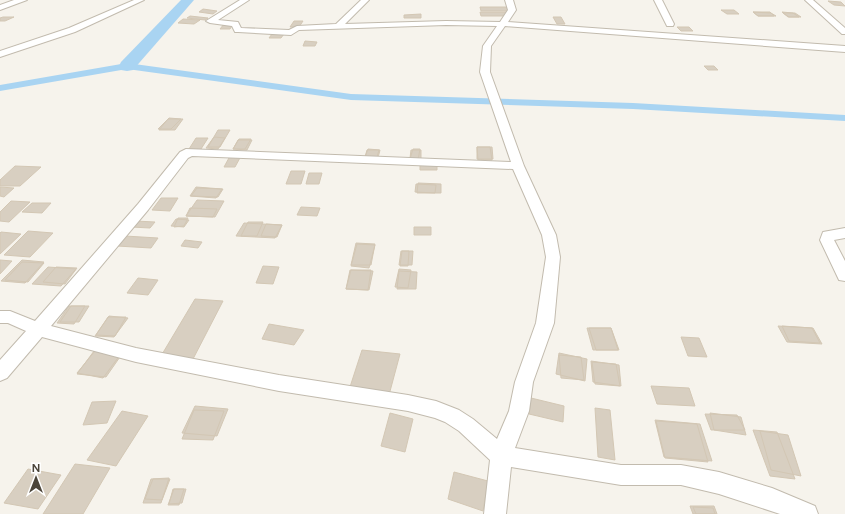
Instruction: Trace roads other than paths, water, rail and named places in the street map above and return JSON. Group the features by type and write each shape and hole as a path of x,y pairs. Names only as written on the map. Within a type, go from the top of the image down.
{"street":[{"path":"0,8 23,0"},
{"path":"0,54 72,30 140,0"},
{"path":"245,0 210,21 235,24 238,30 291,33 299,28 446,23 503,24 845,49"},
{"path":"338,27 365,0"},
{"path":"495,514 501,456 519,411 524,382 545,323 553,257 549,235 518,166 485,72 487,46 512,10 509,0"},
{"path":"658,0 670,24"},
{"path":"809,0 845,32"},
{"path":"0,373 143,207 184,155 190,152 518,166"},
{"path":"845,233 828,234 827,240 845,276"},
{"path":"0,317 10,318 38,330 136,355 279,383 408,403 436,410 452,416 466,425 501,456 621,475 681,475 719,483 772,499 807,514"}],"waterway":[{"path":"127,66 188,0"},
{"path":"0,88 127,66 351,97 633,106 845,118"}]}
